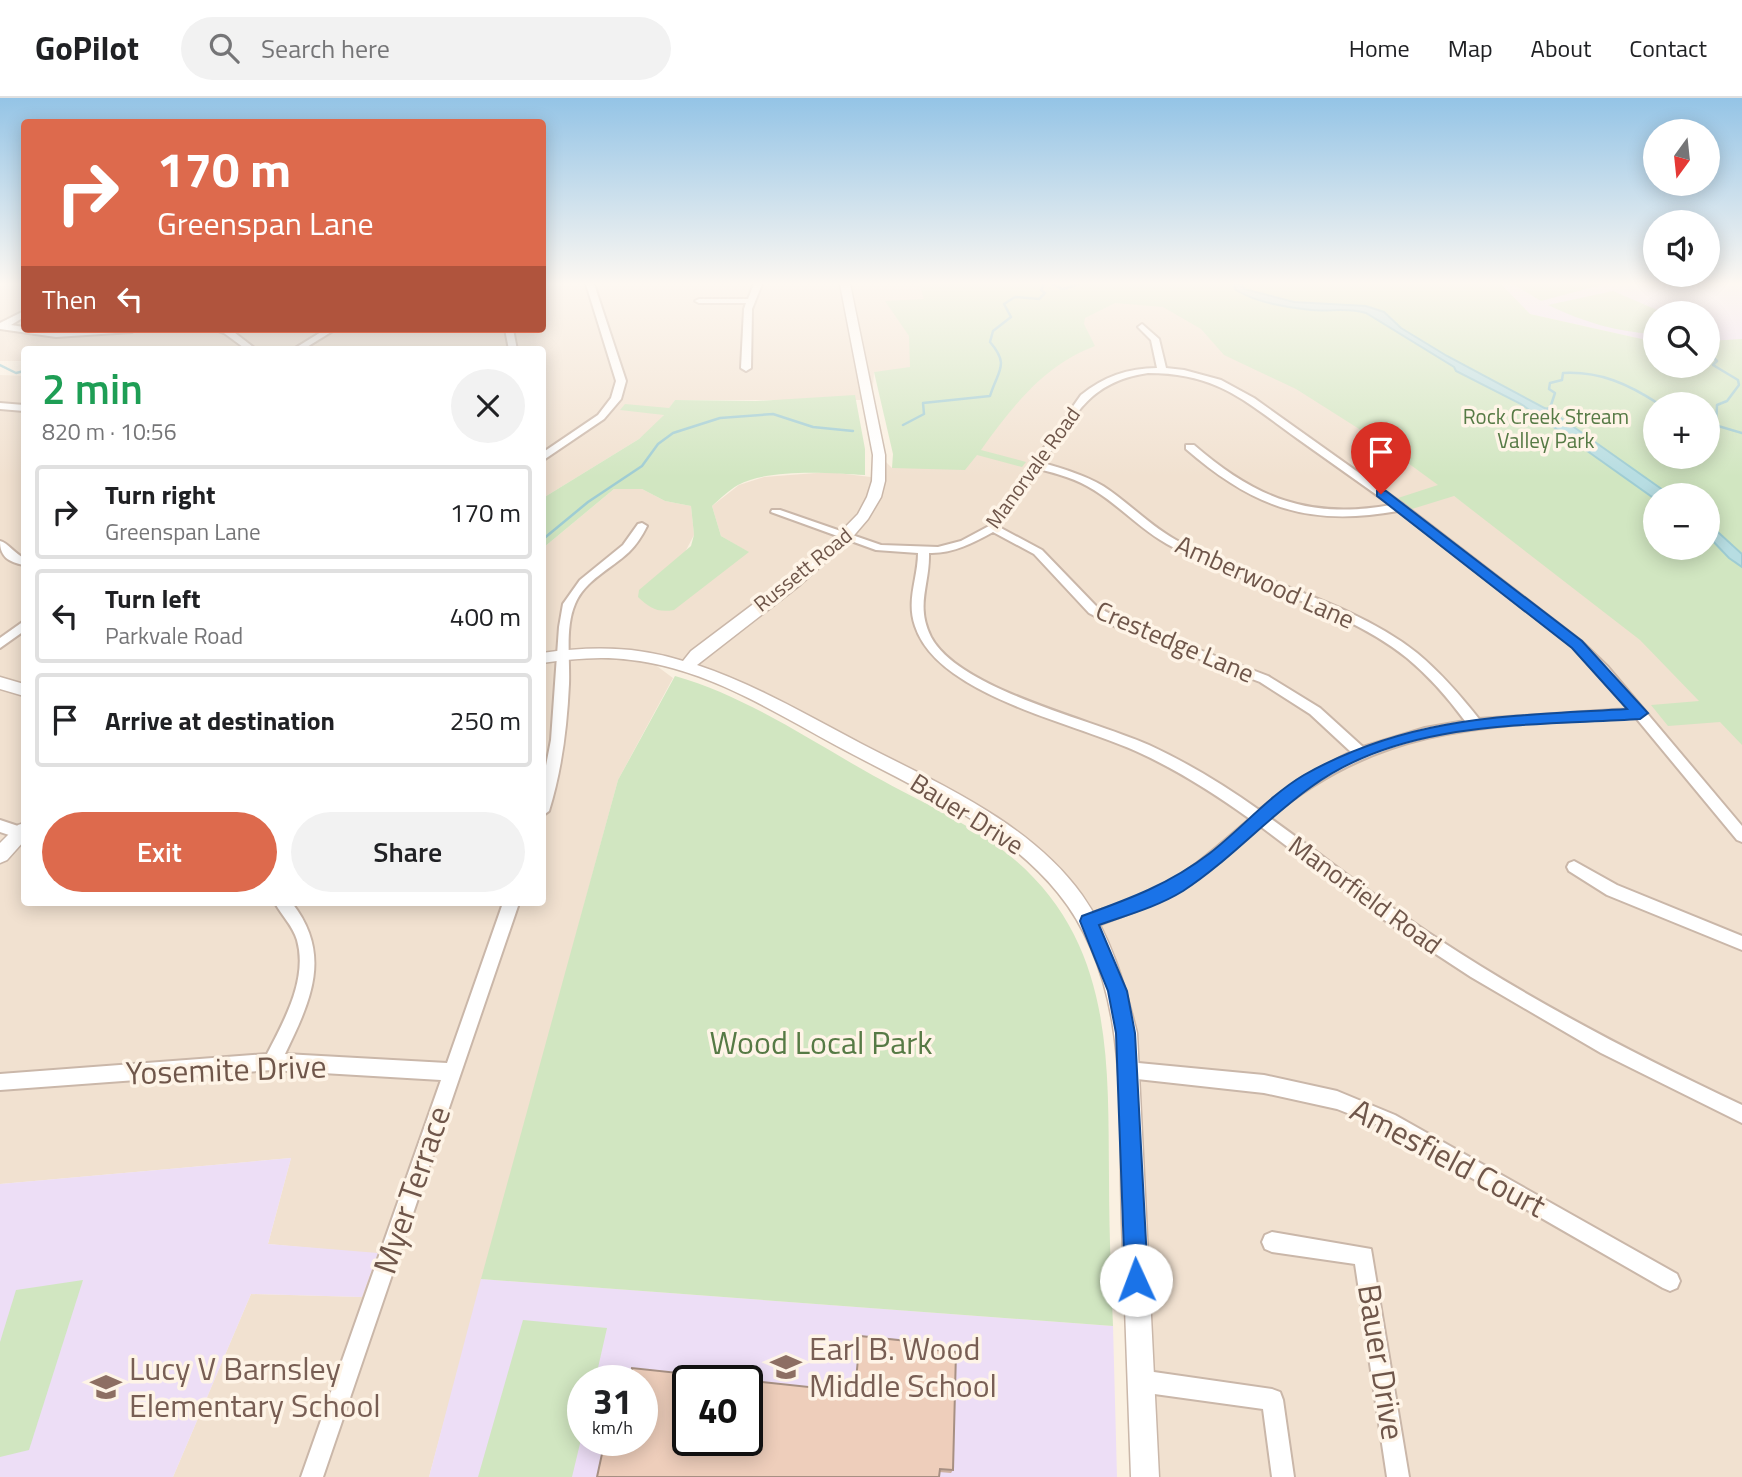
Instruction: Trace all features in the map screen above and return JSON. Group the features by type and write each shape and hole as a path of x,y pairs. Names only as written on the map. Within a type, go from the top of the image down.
{"street":[{"path":"546,455 601,417 616,399 621,381 611,348"},
{"path":"747,368 748,348"},
{"name":"Russett Road","path":"685,668 696,655 848,536 870,507 880,478 879,454 858,348"},
{"path":"1158,348 1163,371"},
{"name":"Manorvale Road","path":"776,512 880,548 923,550 965,543 993,528 1084,397 1097,383 1128,373 1163,371 1202,377 1232,389 1399,507 1577,644 1640,713 1742,836"},
{"path":"0,406 21,408"},
{"path":"1190,447 1228,477 1275,502 1301,511 1355,516 1399,507"},
{"name":"Amberwood Lane","path":"1038,465 1090,482 1171,541 1379,633 1434,672 1461,702 1475,724"},
{"path":"546,796 556,757 566,613 571,599 629,547 642,526"},
{"name":"Crestedge Lane","path":"993,528 1038,552 1093,610 1122,625 1264,679 1315,711 1361,753"},
{"path":"0,544 10,556 21,561"},
{"name":"Manorfield Road","path":"923,550 917,591 919,626 935,652 951,667 979,685 1152,752 1210,784 1462,964 1571,1029 1742,1114"},
{"path":"0,643 21,627"},
{"name":"Bauer Drive","path":"546,657 625,654 685,668 731,683 974,813 1015,839 1063,885 1089,921 1118,991 1126,1033 1145,1477"},
{"path":"0,683 21,689"},
{"path":"1089,921 1144,902 1175,887 1215,859 1307,781 1361,753 1421,733 1475,724 1640,713"},
{"path":"0,826 21,831"},
{"path":"0,855 21,833"},
{"path":"1574,867 1612,890 1742,943"},
{"path":"272,1062 300,1005 310,967 305,936 285,906"},
{"name":"Myer Terrace","path":"312,1477 510,906"},
{"name":"Yosemite Drive","path":"0,1082 272,1062 452,1072"},
{"name":"Amesfield Court","path":"1128,1070 1274,1086 1337,1100 1389,1121 1670,1281"},
{"name":"Bauer Drive","path":"1272,1242 1364,1256 1398,1477"},
{"path":"1140,1381 1272,1400 1283,1477"}],"shaded area":[{"path":"0,348 21,348 21,361 0,361"},
{"path":"546,348 922,348 919,369 874,372 872,400 675,400 659,422 639,439 546,496"},
{"path":"1055,348 1245,348 1317,397 1655,641 1742,739 1742,1477 1145,1477 1126,1033 1089,921 1015,839 731,683 646,658 673,678 618,780 429,1477 173,1477 251,1294 361,1297 378,1254 268,1244 291,1158 0,1184 0,375 21,376 21,906 546,906 546,546 614,489 642,489 665,501 691,506 694,535 683,556 748,552 721,536 712,506 739,485 764,477 829,472 879,478 879,455 892,468 1042,365"},
{"path":"1720,348 1742,348 1742,366 1720,358"},
{"name":"Lucy V Barnsley Elementary School","path":"291,1158 268,1244 378,1253 362,1297 251,1294 173,1477 0,1477 0,1184"},
{"name":"Earl B. Wood Middle School","path":"481,1279 1113,1326 1117,1477 429,1477"}],"green space":[{"name":"Rock Creek Stream Valley Park","path":"909,348 1090,348 1060,364 1030,389 981,450 1026,462 1022,467 977,455 965,470 892,468 893,454 874,372 910,367"},
{"name":"Rock Creek Stream Valley Park","path":"1218,348 1643,348 1643,378 1720,378 1720,348 1742,348 1742,745 1720,722 1668,726 1651,705 1699,701 1640,640 1454,496 1412,509 1398,498 1438,485 1375,439 1296,389 1224,355"},
{"path":"855,395 865,449 865,475 783,474 751,480 731,489 712,506 721,536 749,552 674,610 663,611 650,607 638,597 639,590 691,546 694,535 691,506 665,501 642,489 614,489 546,546 546,496 639,439 664,415 620,410 625,404 669,408 675,400 756,401"},
{"name":"Wood Local Park","path":"675,676 753,707 965,825 1015,860 1047,893 1071,929 1088,967 1105,1048 1113,1326 481,1279 618,780"},
{"path":"83,1280 29,1450 0,1457 0,1342 16,1290"},
{"path":"523,1320 607,1328 599,1365 567,1365 567,1456 577,1456 572,1477 478,1477"}],"water":[{"path":"1424,348 1434,348 1554,413 1653,483 1643,483 1643,490 1521,404 1456,371 1454,367"},
{"path":"1720,534 1742,554 1742,567 1720,549"}],"building":[{"name":"Earl B. Wood Middle School","path":"860,1336 917,1342 917,1348 956,1352 953,1470 940,1469 939,1477 597,1477 602,1456 658,1456 658,1371 672,1372 672,1456 763,1456 763,1382 855,1392"}],"waterway":[{"path":"903,425 924,414 923,403 990,396 1001,362 995,348"},
{"path":"0,365 16,373 21,372"},
{"path":"1720,369 1738,380 1739,385 1727,401 1720,404"},
{"path":"1545,409 1550,408 1555,393 1549,389 1550,383 1562,380 1563,373 1589,374 1613,380 1643,394"},
{"path":"546,537 588,502 642,466 658,444 673,433 720,418 773,414 813,427 853,431"},
{"path":"1720,427 1742,433"}],"place":[{"name":"Earl B. Wood Middle School","path":"786,1367"},
{"name":"Lucy V Barnsley Elementary School","path":"106,1387"}],"route":[{"path":"1136,1280 1126,1033 1118,991 1089,921 1144,902 1175,887 1215,859 1307,781 1361,753 1421,733 1475,724 1640,713 1604,670 1577,644 1381,494"}]}
